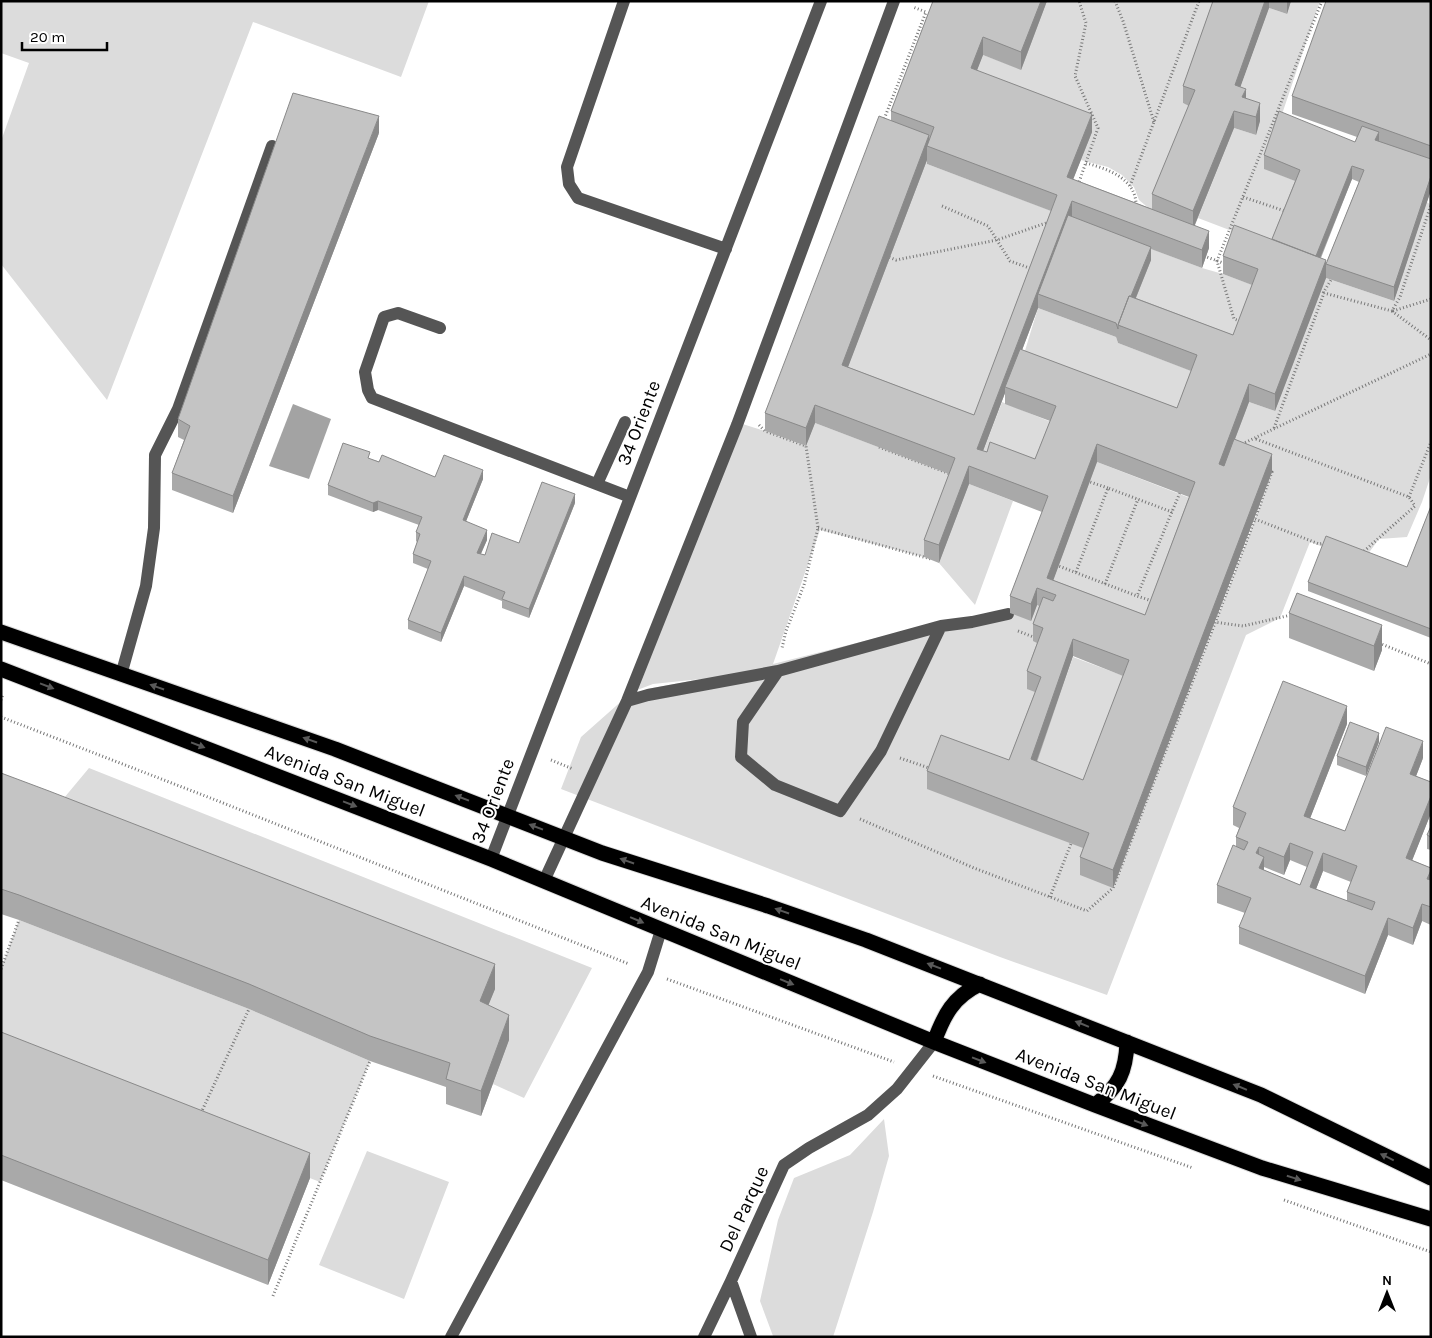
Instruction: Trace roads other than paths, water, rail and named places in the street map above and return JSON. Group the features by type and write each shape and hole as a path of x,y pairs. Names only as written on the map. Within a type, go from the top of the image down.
{"highway":[{"name":"Avenida San Miguel","path":"1,632 334,748 564,838 659,872 768,906 866,940 1261,1095 1431,1178"},
{"name":"Avenida San Miguel","path":"1,669 491,859 934,1042 1095,1105 1262,1168 1431,1219"},
{"path":"934,1042 948,1010 967,990 980,984"},
{"path":"1095,1105 1107,1096 1123,1072 1127,1042"}],"street":[{"path":"624,1 567,167 568,184 578,198 726,249"},
{"name":"34 Oriente","path":"491,859 822,1"},
{"path":"544,881 627,701 737,426 894,1"},
{"path":"121,675 146,586 154,528 155,455 178,409 272,146"},
{"path":"440,328 398,313 384,317 365,372 366,382 372,398 630,497"},
{"path":"597,484 625,422"},
{"path":"627,701 648,694 778,671 941,626 972,622 1008,614"},
{"path":"778,671 743,722 741,758 775,785 840,810 881,751 941,626"},
{"path":"451,1337 648,972 661,930"},
{"name":"Del Parque","path":"704,1337 732,1281 784,1166 809,1148 868,1115 898,1089 934,1042"},
{"path":"732,1281 752,1337"}]}
